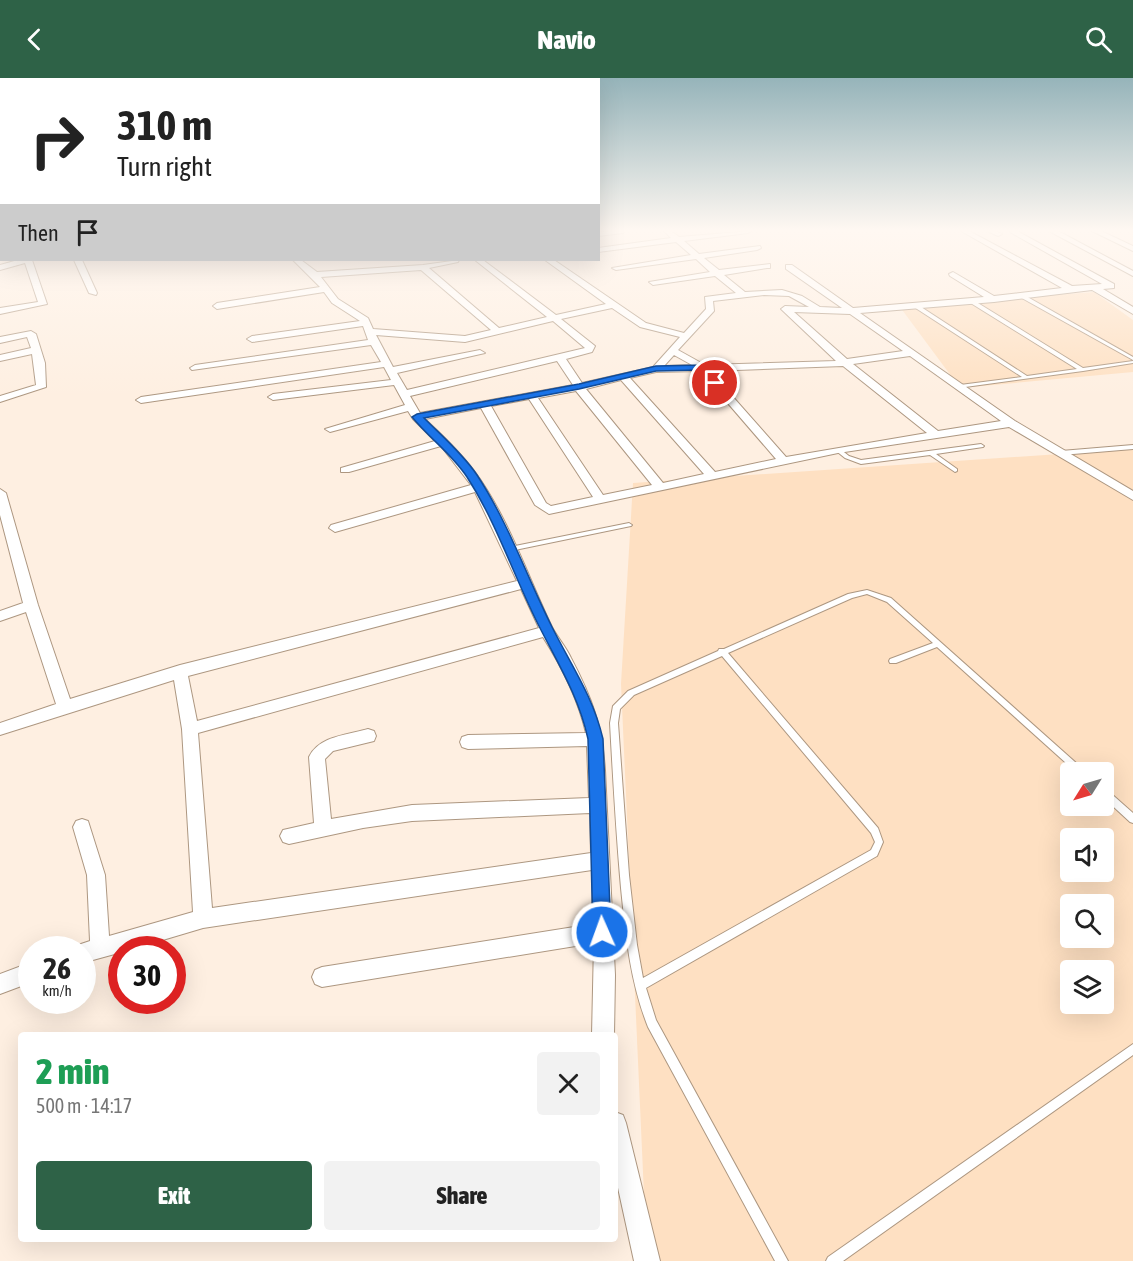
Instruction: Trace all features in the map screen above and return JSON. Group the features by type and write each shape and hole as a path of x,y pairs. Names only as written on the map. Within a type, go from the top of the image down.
{"street":[{"path":"0,311 44,304 37,286"},
{"path":"90,286 93,293"},
{"path":"324,286 335,301 345,309 358,314 414,412 471,475 510,549 589,712 595,739 598,805 605,975 603,1032"},
{"path":"445,286 498,333"},
{"path":"273,397 394,378 560,358 589,350 590,346 512,286"},
{"path":"586,286 643,324 685,336"},
{"path":"733,286 743,295"},
{"path":"816,286 1011,423 1133,495"},
{"path":"973,286 994,299"},
{"path":"1066,286 1071,289"},
{"path":"935,434 844,362 815,334 785,311 788,308 850,311 916,306 1109,286"},
{"path":"1095,288 1133,311"},
{"path":"217,306 327,289"},
{"path":"656,369 711,309 708,299 780,291 804,299 817,309"},
{"path":"252,339 370,332 459,340 498,333 612,305"},
{"path":"190,392 198,375 223,364 370,332"},
{"path":"0,340 31,334 40,363 41,387 0,399"},
{"path":"0,358 36,350"},
{"path":"671,350 702,367 783,461"},
{"path":"141,400 190,392 394,378 480,353"},
{"path":"330,429 414,412 532,396 656,369 844,362 912,353"},
{"path":"560,358 579,387 659,486"},
{"path":"623,377 711,475"},
{"path":"532,396 600,499"},
{"path":"484,404 544,508 549,510 838,450 1011,423"},
{"path":"345,471 443,442"},
{"path":"335,528 478,487"},
{"path":"0,494 31,605 64,706"},
{"path":"0,729 64,706 180,671 526,582"},
{"path":"0,616 31,605"},
{"path":"190,729 548,631"},
{"path":"180,671 190,729 203,919"},
{"path":"323,829 317,757 328,746 368,736"},
{"path":"468,742 595,739"},
{"path":"289,836 412,813 598,805"},
{"path":"82,827 96,875 92,936"},
{"path":"96,949 203,919 600,860"},
{"path":"322,977 602,932"},
{"path":"0,984 18,977"},
{"path":"618,1136 647,1261"}],"lane":[{"path":"1022,296 1133,360"},
{"path":"971,301 1083,370"},
{"path":"916,306 1026,377"},
{"path":"960,387 1083,370 1133,360"},
{"path":"838,450 847,457 861,462 981,446"},
{"path":"1061,453 1133,447"},
{"path":"931,453 955,470"},
{"path":"510,549 629,525"},
{"path":"782,1261 652,1023 639,986 634,968 620,832 614,723 616,708 631,693 850,596 867,592 889,600 1070,762"},
{"path":"893,661 938,644"},
{"path":"639,986 874,853 879,843 874,831 722,651"},
{"path":"1114,802 1133,819"},
{"path":"832,1261 1133,1049"}],"shaded area":[{"path":"1094,292 1133,320 1133,372 960,388 900,307"},
{"path":"1133,449 1133,1261 647,1261 621,684 633,483"}],"route":[{"path":"602,932 595,739 589,712 491,509 471,475 449,448 417,417 579,387 656,369 702,367 715,383"}]}
